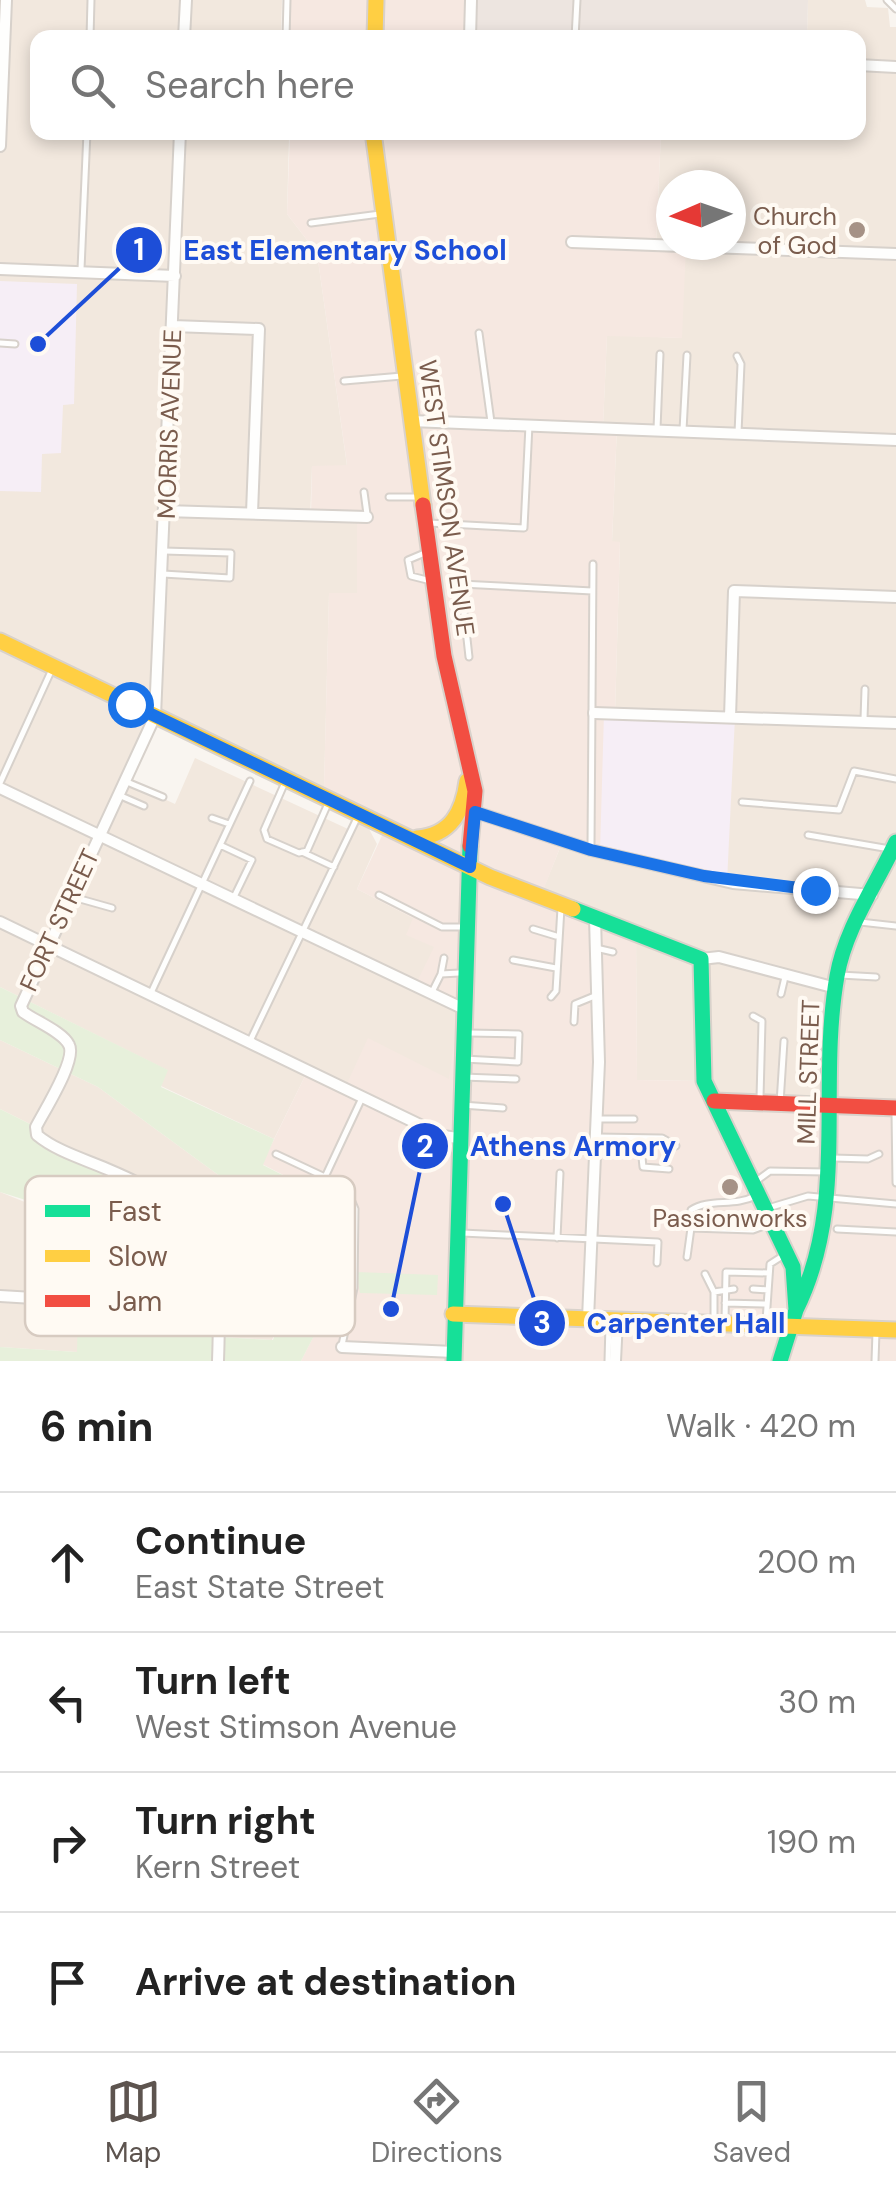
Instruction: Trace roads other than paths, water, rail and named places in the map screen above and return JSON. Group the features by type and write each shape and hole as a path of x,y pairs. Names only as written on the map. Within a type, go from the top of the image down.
{"main road":[{"path":"375,30 376,0"},
{"name":"WEST STIMSON AVENUE","path":"374,140 434,582 445,691 469,762 475,812 463,973 454,1356"},
{"path":"0,642 417,838 470,867 701,959 704,1082 793,1267 794,1318"},
{"path":"417,838 438,835 458,818 469,762"},
{"name":"MILL STREET","path":"780,1361 812,1274 828,1196 837,982 872,895 890,870 894,846"},
{"path":"714,1101 896,1108"},
{"path":"453,1314 766,1324 794,1318 896,1330"}],"street":[{"path":"0,146 6,0"},
{"path":"184,30 186,0"},
{"path":"470,30 471,0"},
{"path":"866,65 896,67"},
{"name":"MORRIS AVENUE","path":"154,716 180,140"},
{"path":"572,242 896,254"},
{"path":"0,269 174,276"},
{"path":"172,326 258,330 252,513"},
{"path":"411,421 896,440"},
{"path":"165,510 367,517"},
{"path":"730,717 734,590 896,597"},
{"path":"594,713 896,723"},
{"name":"FORT STREET","path":"124,1176 42,1140 35,1132 71,1054 66,1040 22,1009 47,945 154,716"},
{"path":"0,785 200,886 462,1008"},
{"path":"475,812 591,850 733,883 872,895"},
{"path":"588,1319 598,995 596,918"},
{"path":"0,922 442,1136 458,1138"},
{"path":"701,959 720,957 785,976 837,982"},
{"path":"0,1296 25,1298"},
{"path":"611,1361 613,1320"},
{"name":"FORT STREET","path":"218,1336 218,1361"},
{"path":"342,1347 454,1356"}],"lane":[{"path":"90,30 92,0"},
{"path":"286,30 288,0"},
{"path":"575,30 577,0"},
{"path":"887,0 896,9"},
{"path":"80,272 87,140"},
{"path":"311,223 382,214"},
{"path":"480,334 490,422"},
{"path":"0,343 16,344"},
{"path":"656,429 660,354"},
{"path":"683,430 687,355"},
{"path":"737,356 741,364 738,433"},
{"path":"344,381 404,376"},
{"path":"426,523 524,528 529,423"},
{"path":"364,492 367,517"},
{"path":"389,498 422,496"},
{"path":"162,574 230,578 231,554 164,550"},
{"path":"429,550 408,560 410,576 434,582"},
{"path":"591,850 593,564"},
{"path":"468,657 461,584 592,591"},
{"path":"0,785 54,667"},
{"path":"864,722 865,688"},
{"path":"742,802 838,810 854,771 896,779"},
{"path":"287,777 264,830 267,839 334,867"},
{"path":"124,780 163,797"},
{"path":"150,996 250,780"},
{"path":"118,794 144,806"},
{"path":"302,852 330,798"},
{"path":"248,1044 360,812"},
{"path":"212,818 230,824"},
{"path":"808,835 894,846"},
{"path":"220,845 252,860 232,901"},
{"path":"378,895 442,927 465,928"},
{"path":"70,896 112,908"},
{"path":"550,997 556,992 556,936 561,905"},
{"path":"860,922 896,926"},
{"path":"534,929 556,936"},
{"path":"596,948 614,952"},
{"path":"431,995 444,958"},
{"path":"513,960 556,968"},
{"path":"441,974 463,973"},
{"path":"782,994 785,976"},
{"path":"837,982 876,977"},
{"path":"574,1022 574,1004 598,995"},
{"path":"753,1016 762,1021 764,1042 760,1102"},
{"path":"461,1059 518,1062 519,1034 462,1033"},
{"path":"780,1103 784,1041"},
{"path":"460,1077 516,1080"},
{"path":"325,1176 362,1098"},
{"path":"459,1105 503,1108"},
{"path":"896,1108 896,1183"},
{"path":"595,1118 634,1119"},
{"path":"594,1137 662,1138 676,1146"},
{"path":"640,1138 643,1168 669,1169"},
{"path":"276,1154 323,1176"},
{"path":"691,1228 754,1230 770,1172 868,1159 879,1154"},
{"path":"557,1238 560,1173"},
{"path":"687,1256 691,1210 699,1205 828,1196 896,1204"},
{"path":"837,1229 896,1232"},
{"path":"456,1233 658,1242 657,1263"},
{"path":"766,1324 770,1264 787,1254"},
{"path":"719,1323 725,1303 726,1272 769,1274"},
{"path":"705,1274 714,1292 719,1323"},
{"path":"714,1292 734,1289"},
{"path":"753,1289 768,1290"},
{"path":"725,1303 767,1304"},
{"path":"876,1329 876,1361"},
{"path":"342,1347 344,1336"}],"place":[{"name":"Church of God","path":"857,230"},
{"name":"East Elementary School","path":"38,344"},
{"name":"Passionworks","path":"730,1187"},
{"name":"Carpenter Hall","path":"503,1204"},
{"name":"Athens Armory","path":"391,1309"}]}
